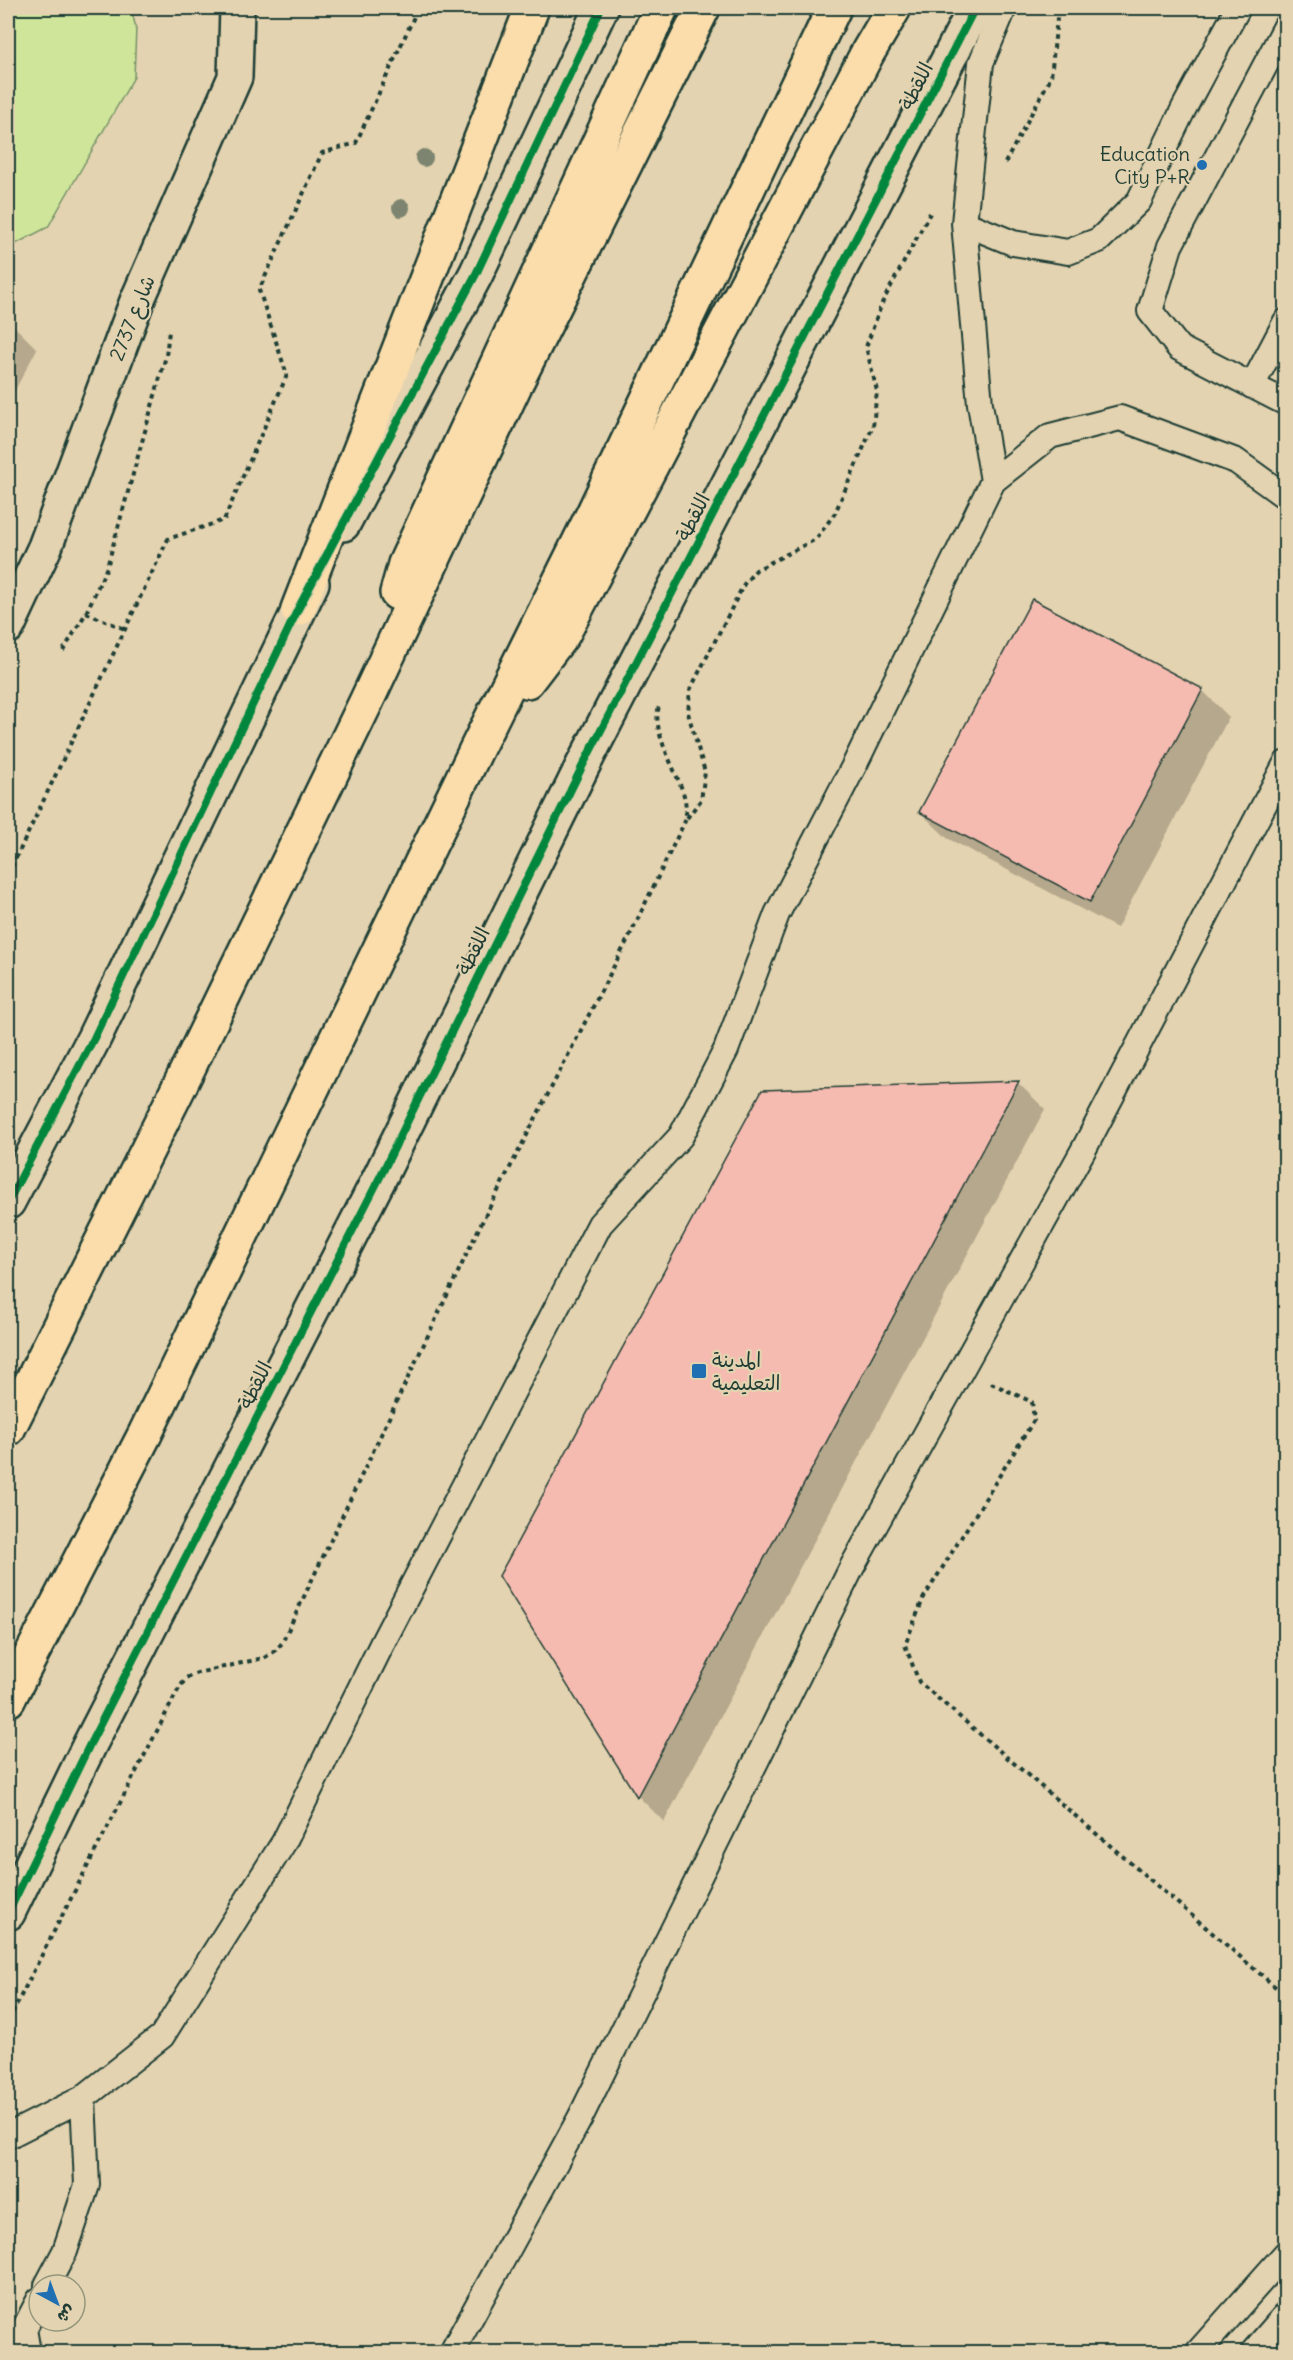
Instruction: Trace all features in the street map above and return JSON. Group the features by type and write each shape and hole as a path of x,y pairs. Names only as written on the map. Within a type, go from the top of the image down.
{"main road":[{"path":"298,609 532,8"},
{"path":"366,702 405,564 661,8"},
{"path":"8,1429 177,1092 366,702 517,381 703,8"},
{"path":"8,1701 151,1423 477,748 593,514 834,8"},
{"path":"477,748 563,634 868,52 894,8"}],"street":[{"name":"شارع 2737","path":"8,626 45,547 137,301 235,77 237,8"},
{"path":"8,1202 94,1038 298,609 477,274 601,8"},
{"name":"اللقطة","path":"8,1913 95,1733 374,1187 582,767 975,8"}],"lane":[{"path":"993,482 980,404 964,223 981,63 1004,8"},
{"path":"964,223 1013,243 1068,252 1099,240 1139,201 1184,108 1238,8"},
{"path":"1286,26 1170,246 1150,311 1179,348 1286,403"},
{"path":"1252,386 1286,321"},
{"path":"8,2136 82,2098 162,2036 284,1842 383,1642 600,1224 681,1136 726,1050 777,914 860,753 993,482 1050,436 1120,418 1236,461 1286,497"},
{"path":"452,2352 580,2118 852,1567 1085,1147 1286,763"},
{"path":"53,2273 65,2251 87,2185 82,2098"},
{"path":"1198,2352 1286,2253"},
{"path":"1253,2352 1286,2314"},
{"path":"27,2323 24,2329 28,2352"}],"path":[{"path":"8,876 168,539 224,520 286,375 259,290 322,153 356,143 418,8"},
{"path":"969,178 1001,171 1051,77 1058,8"},
{"path":"8,2021 186,1678 197,1672 264,1658 282,1643 480,1226 629,937 686,819 701,800 705,772 688,713 690,690 744,584 756,570 816,539 835,513 873,426 877,390 866,347 882,303 931,211"},
{"path":"63,651 86,613 107,567 166,356 169,325 137,301"},
{"path":"86,613 125,629"},
{"path":"663,699 658,708 660,731 685,799 686,819"},
{"path":"962,1370 1032,1402 1034,1420 923,1599 905,1645 919,1682 1286,1996"}],"green space":[{"path":"8,8 131,8 136,28 134,77 48,227 8,248"}],"building":[{"path":"1032,599 1203,689 1090,902 919,812"},
{"path":"1019,1081 637,1797 499,1576 762,1090"}],"cycle path":[{"path":"8,1202 94,1038 298,609 476,274 601,8"},
{"path":"8,1913 90,1744 380,1177 582,767 975,8"}],"place":[{"name":"Education City P+R","path":"1202,165"},
{"name":"المدينة التعليمية","path":"699,1371"}]}
